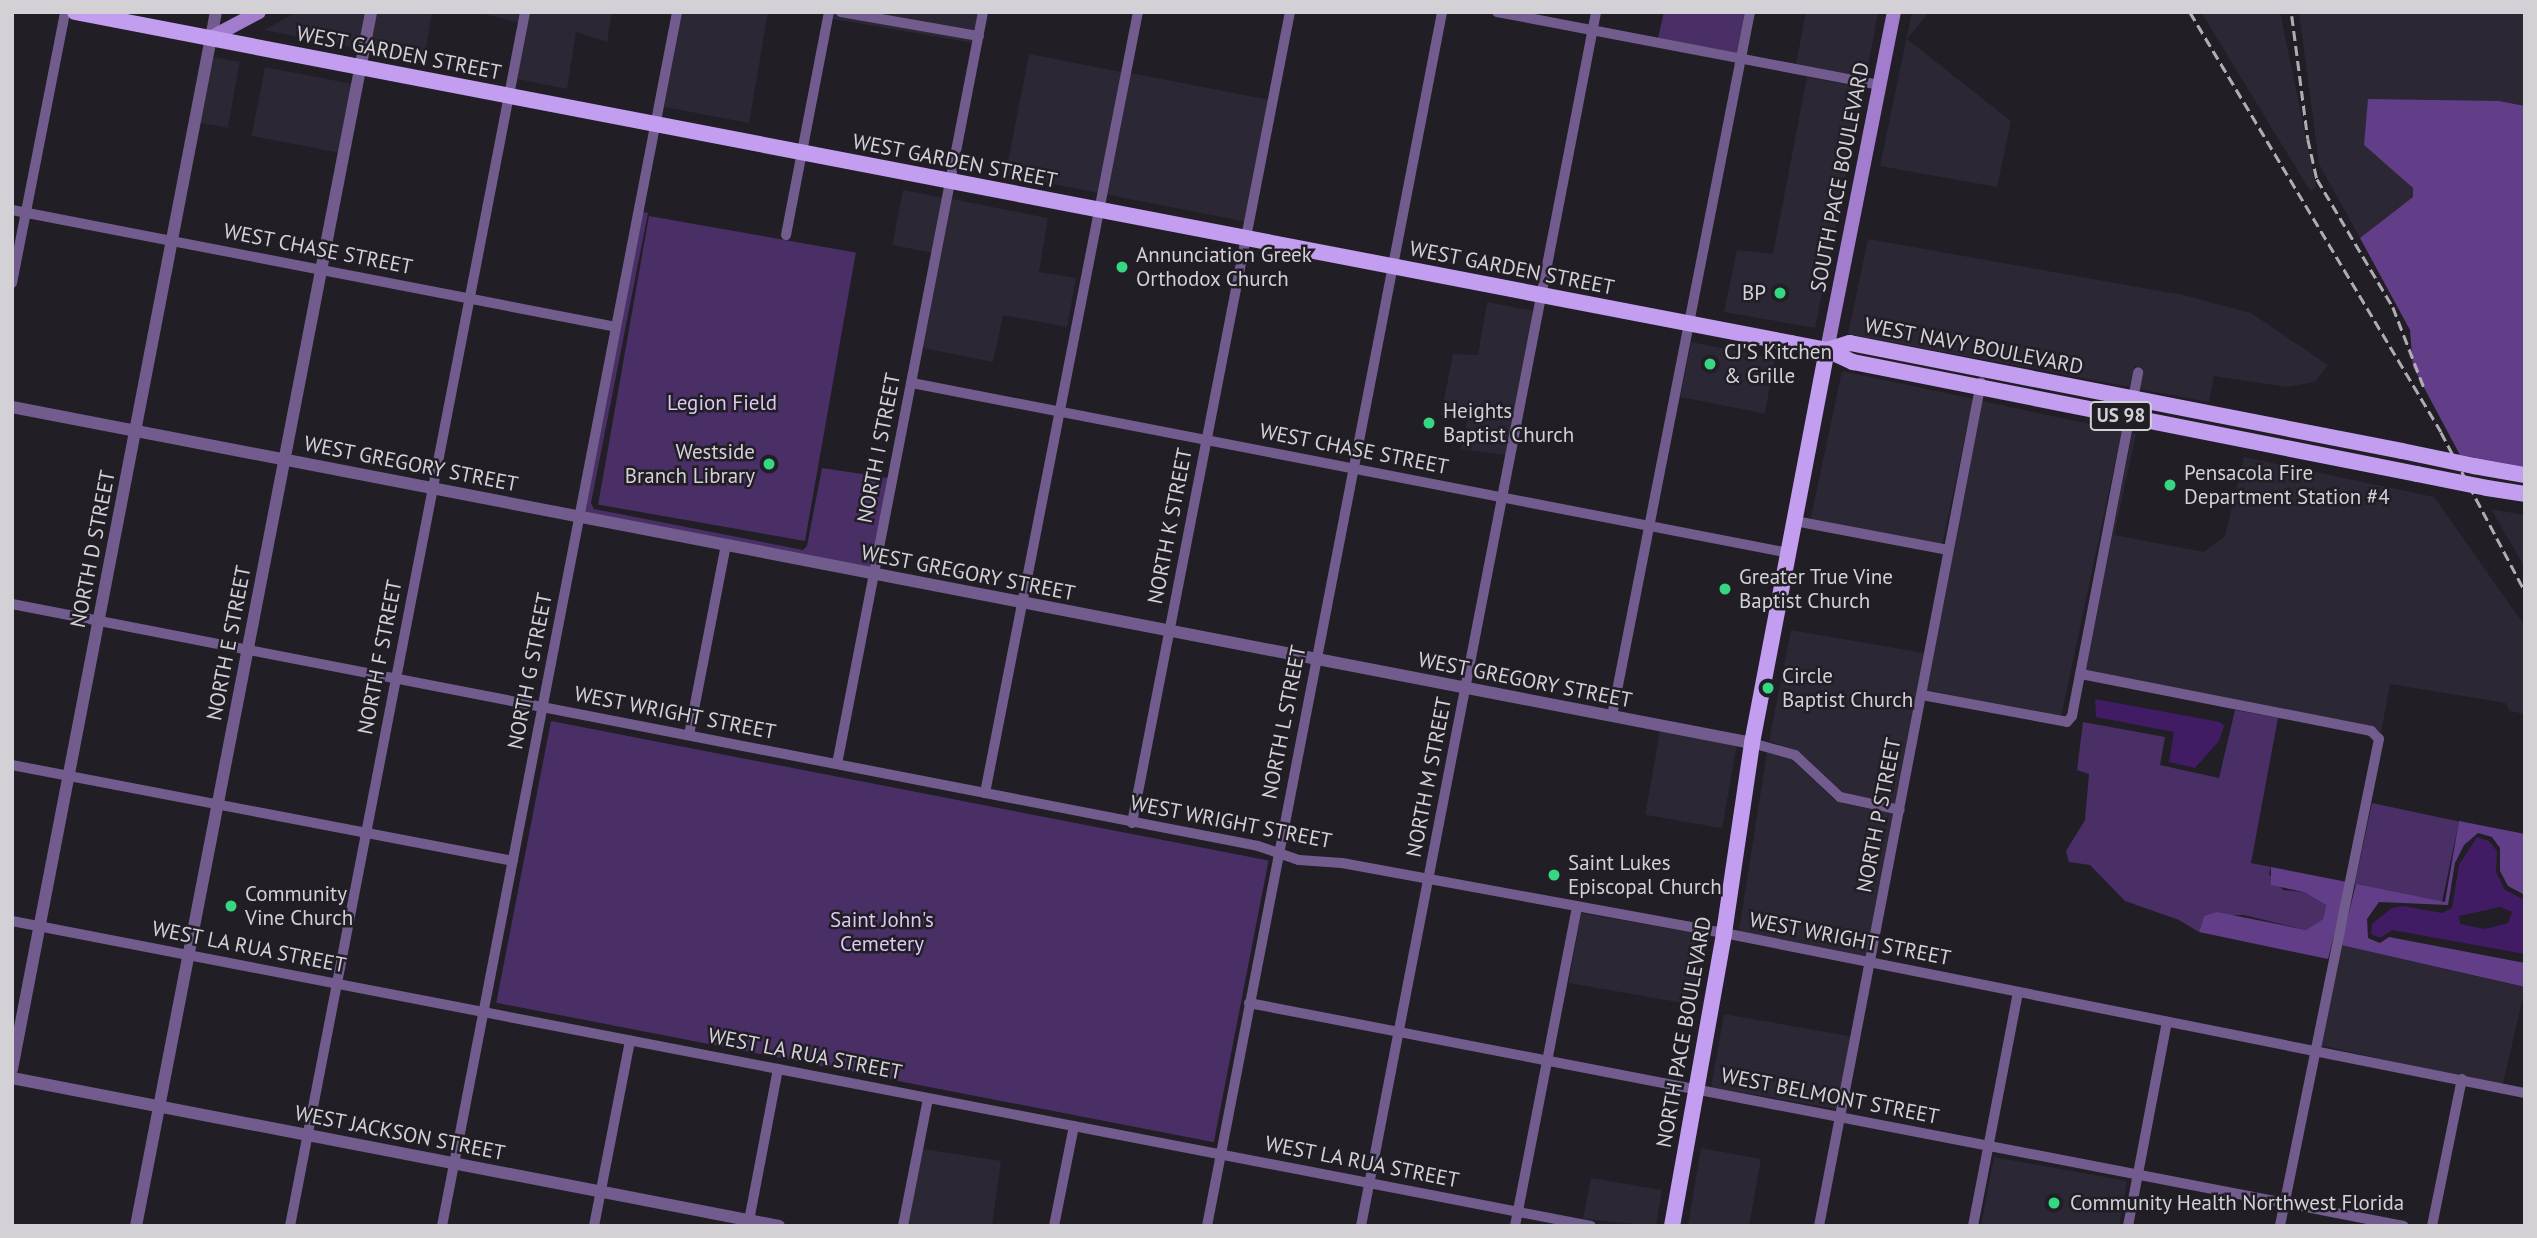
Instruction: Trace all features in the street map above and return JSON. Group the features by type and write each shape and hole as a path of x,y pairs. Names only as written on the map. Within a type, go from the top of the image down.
{"main road":[{"name":"WEST GARDEN STREET","path":"75,12 1827,350"},
{"path":"212,37 259,12"},
{"name":"SOUTH PACE BOULEVARD","path":"1827,350 1894,12"},
{"name":"WEST NAVY BOULEVARD","path":"1827,350 1850,344 2525,475"},
{"name":"WEST NAVY BOULEVARD","path":"1827,350 1853,362 2525,494"},
{"name":"NORTH PACE BOULEVARD","path":"1672,1226 1724,933 1752,743 1827,350"}],"street":[{"path":"12,283 65,12"},
{"name":"NORTH D STREET","path":"12,1069 216,12"},
{"name":"NORTH E STREET","path":"136,1226 371,12"},
{"name":"NORTH F STREET","path":"290,1226 525,12"},
{"name":"NORTH G STREET","path":"442,1226 677,12"},
{"path":"786,235 829,12"},
{"path":"841,12 906,18 979,36"},
{"name":"NORTH I STREET","path":"837,765 984,12"},
{"path":"985,793 1138,12"},
{"name":"NORTH K STREET","path":"1132,822 1290,12"},
{"name":"NORTH L STREET","path":"1207,1226 1442,12"},
{"path":"1497,12 1879,85"},
{"name":"NORTH M STREET","path":"1361,1226 1596,12"},
{"path":"1612,716 1750,12"},
{"name":"WEST CHASE STREET","path":"12,210 616,327"},
{"name":"NORTH P STREET","path":"1819,1226 1983,369"},
{"path":"1922,695 2067,722 2081,674 2138,373"},
{"name":"WEST CHASE STREET","path":"912,383 1789,553"},
{"name":"WEST GREGORY STREET","path":"12,407 1752,743 1795,755 1840,797 1899,810"},
{"path":"1795,521 1948,550"},
{"path":"689,736 726,545"},
{"name":"WEST WRIGHT STREET","path":"12,604 985,793 1279,853 1724,933 2525,1093"},
{"path":"2081,674 2377,736 2379,744 2357,859 2314,1049 2280,1226"},
{"path":"12,765 513,861"},
{"path":"1515,1226 1577,906"},
{"name":"WEST LA RUA STREET","path":"12,921 1591,1226"},
{"path":"1973,1226 2018,993"},
{"name":"WEST BELMONT STREET","path":"1250,1003 2404,1226"},
{"path":"2128,1226 2167,1022"},
{"path":"594,1226 630,1040"},
{"path":"749,1223 778,1069"},
{"name":"WEST JACKSON STREET","path":"12,1077 601,1191 749,1223 779,1226"},
{"path":"2432,1226 2462,1079"},
{"path":"903,1226 928,1098"},
{"path":"1054,1226 1074,1126"}],"shaded area":[{"path":"297,12 366,12 360,49 264,30"},
{"path":"376,12 432,12 424,62 369,51"},
{"path":"475,12 520,12 518,22"},
{"path":"530,12 612,12 607,42 576,32 567,89 517,79"},
{"path":"682,12 768,12 749,123 664,107"},
{"path":"834,12 979,12 973,43 833,19"},
{"path":"1806,12 1878,12 1866,77 1796,64"},
{"path":"1912,12 1929,12 1907,39 2011,121 1997,187 1880,166"},
{"path":"2201,12 2280,12 2316,187 2310,191"},
{"path":"2299,12 2525,12 2525,106 2499,101 2364,145 2413,188 2413,197 2360,238 2319,164"},
{"path":"1029,54 1121,72 1098,193 1006,175"},
{"path":"212,57 240,62 228,128 200,123"},
{"path":"265,67 353,84 340,153 252,136"},
{"path":"1131,73 1268,100 1245,221 1107,195"},
{"path":"1807,77 1864,88 1815,328 1724,312 1737,250 1773,254"},
{"path":"2368,99 2499,101 2525,106 2525,467 2460,455 2413,367 2410,330 2360,238 2413,197 2413,188 2364,145"},
{"path":"903,190 943,198 933,253 892,245"},
{"path":"952,199 1048,218 1039,272 1076,278 1067,327 1003,315 993,362 923,348"},
{"path":"1868,239 2183,295 2251,313 2328,365 2315,382 2287,387 2214,376 2209,402 2139,389 2143,369 2135,366 2130,387 1848,334"},
{"path":"1487,302 1534,311 1506,455 1461,449 1467,420 1441,415 1453,354 1478,355"},
{"path":"1691,342 1775,358 1765,413 1680,397"},
{"path":"1842,371 1973,399 1942,547 1811,519"},
{"path":"1982,401 2122,431 2061,718 1921,689"},
{"path":"2132,433 2136,434 2114,535 2204,552 2225,536 2244,457 2434,497 2525,626 2525,714 2509,711 2506,703 2390,684 2381,733 2372,726 2086,670"},
{"path":"2491,509 2525,515 2525,568"},
{"path":"1791,630 1924,653 1896,804 1842,792 1798,751 1769,741"},
{"path":"2095,699 2220,722 2224,726 2219,741 2195,768 2169,762 2174,732 2096,717"},
{"path":"1660,731 1737,745 1722,828 1645,815"},
{"path":"1767,752 1792,760 1837,802 1894,814 1866,956 1739,931"},
{"path":"2459,821 2525,834 2525,895 2508,886 2500,871 2500,848 2492,837 2478,833 2464,845 2455,863 2448,905 2379,902 2367,919 2368,938 2380,943 2389,937 2525,963 2525,987 2341,945 2356,884 2445,902"},
{"path":"2477,837 2489,841 2497,851 2496,872 2505,890 2525,900 2525,954 2392,930 2380,938 2371,934 2372,924 2392,908 2403,906 2442,913 2452,908 2459,865","holes":["2500,907 2512,912 2508,923 2485,929 2460,924 2459,916"]},
{"path":"2271,867 2347,882 2328,959 2199,932 2204,916 2217,912 2306,930 2323,919 2326,905 2304,892 2271,885"},
{"path":"1581,913 1708,935 1696,1005 1569,983"},
{"path":"2341,945 2525,987 2502,1087 2318,1044"},
{"path":"1724,1014 1851,1036 1838,1109 1711,1087"},
{"path":"1701,1148 1761,1159 1749,1226 1688,1226"},
{"path":"923,1149 1001,1161 992,1226 908,1226"},
{"name":"Community Health Northwest Florida","path":"1994,1157 2127,1181 2119,1226 1981,1226"},
{"path":"1591,1178 1662,1190 1656,1226 1583,1219"}],"green space":[{"path":"1664,12 1745,12 1737,53 1658,38"},
{"path":"643,212 648,213 591,503 594,509 803,550 807,546 822,468 888,478 871,568 585,512"},
{"name":"Legion Field","path":"649,216 856,252 805,541 598,505"},
{"path":"2235,710 2278,718 2251,863 2271,867 2269,874 2283,890 2304,892 2326,905 2323,919 2306,930 2244,915 2204,916 2199,932 2179,920 2125,901 2090,865 2069,862 2066,851 2085,820 2089,774 2077,770 2083,722 2165,737 2160,765 2219,778"},
{"name":"Saint John's Cemetery","path":"551,721 1269,860 1214,1142 496,1003"},
{"path":"2372,803 2459,822 2442,903 2355,884"}],"railway":[{"path":"2190,12 2441,432 2525,591"},
{"path":"2292,16 2308,139 2317,179 2393,307 2425,390"}],"place":[{"name":"Annunciation Greek Orthodox Church","path":"1122,267"},
{"name":"BP","path":"1780,293"},
{"name":"CJ'S Kitchen & Grille","path":"1710,364"},
{"name":"Heights Baptist Church","path":"1429,423"},
{"name":"Westside Branch Library","path":"769,464"},
{"name":"Pensacola Fire Department Station #4","path":"2170,485"},
{"name":"Greater True Vine Baptist Church","path":"1725,589"},
{"name":"Circle Baptist Church","path":"1768,688"},
{"name":"Saint Lukes Episcopal Church","path":"1554,875"},
{"name":"Community Vine Church","path":"231,906"},
{"name":"Community Health Northwest Florida","path":"2054,1203"}]}
